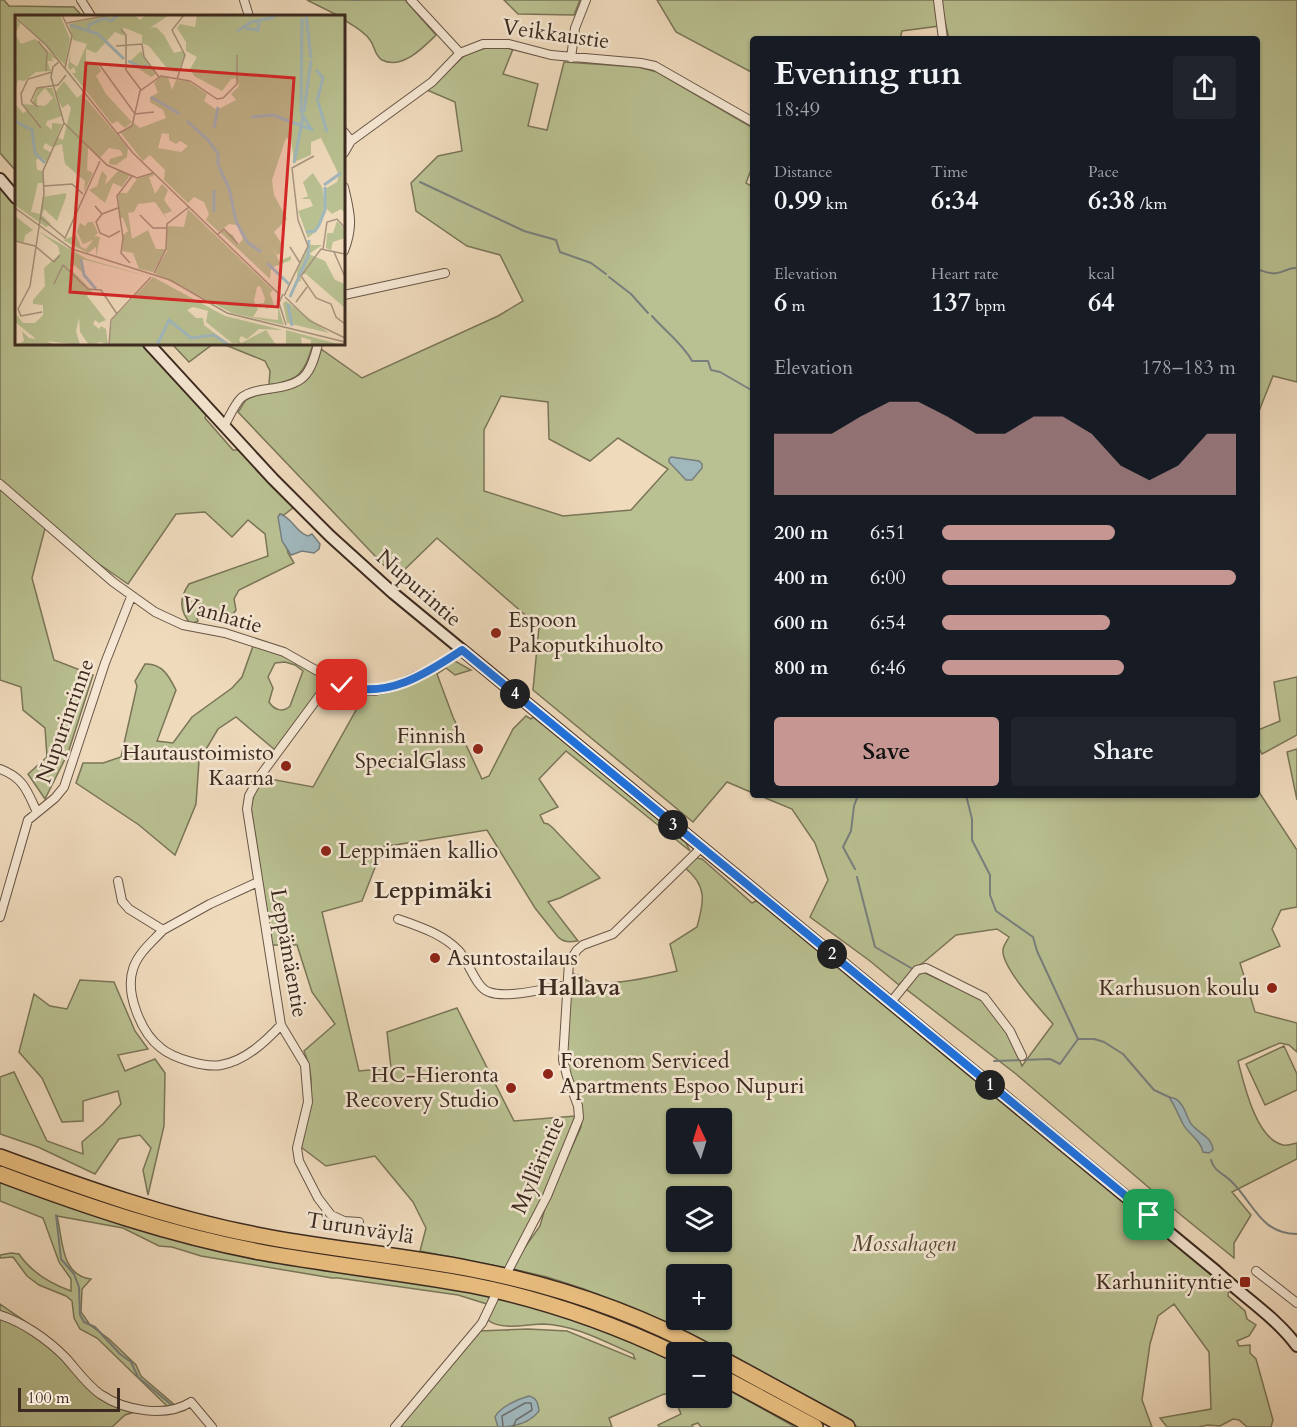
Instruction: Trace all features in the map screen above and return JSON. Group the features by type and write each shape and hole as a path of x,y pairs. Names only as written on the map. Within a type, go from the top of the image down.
{"highway":[{"name":"Turunväylä","path":"0,1157 120,1200 193,1221 257,1235 471,1268 543,1285 613,1307 687,1342"},
{"name":"Turunväylä","path":"0,1174 116,1216 192,1237 305,1260 472,1286 540,1302 610,1324 666,1349"},
{"path":"732,1364 847,1427"},
{"path":"732,1382 815,1427"}],"main road":[{"path":"0,179 15,197"},
{"name":"Nupurintie","path":"150,345 330,536 393,593 1217,1271 1233,1288 1270,1318 1297,1346"},
{"name":"Nupurintie","path":"1217,1271 1237,1283 1297,1335"}],"street":[{"path":"81,0 90,15"},
{"path":"244,0 249,15"},
{"path":"411,0 460,53"},
{"path":"571,58 575,28 586,0"},
{"path":"938,0 943,36"},
{"name":"Veikkaustie","path":"345,151 351,141 432,82 460,53 483,44 495,43 571,58 655,66 750,120"},
{"path":"345,133 351,141"},
{"path":"345,191 351,229 345,248"},
{"path":"345,295 445,273"},
{"path":"224,426 240,399 261,390 285,386 307,374 312,369 318,345"},
{"name":"Vanhatie","path":"0,484 131,597 174,622 225,633 285,652 315,668 331,680 353,689 375,691 392,687 434,668 462,650"},
{"name":"Nupurinrinne","path":"0,916 25,827 28,820 55,798 64,787 105,663 131,597"},
{"name":"Leppämäentie","path":"331,680 260,776 249,796 247,809 281,1025 305,1065 308,1102 297,1148 299,1161 318,1198 331,1215 344,1221 359,1222"},
{"path":"0,769 23,783 37,812"},
{"name":"Myllärintie","path":"509,1269 547,1196 579,1118 578,1106 563,1060 569,962 583,945 613,933 701,848"},
{"path":"118,881 122,901 129,909 163,930"},
{"path":"258,882 210,904 163,930 136,960 131,977 131,991 144,1026 161,1049 199,1064 220,1065 231,1062 260,1046 281,1025"},
{"path":"398,919 424,928 454,946 468,963 479,985 488,992 510,994 567,985"},
{"path":"891,1002 917,970 926,968 984,997 1010,1031 1022,1056"},
{"path":"1256,1271 1297,1303"},
{"path":"395,1427 482,1323 495,1298"},
{"path":"0,1315 18,1322 63,1355 89,1384 107,1398 146,1411 160,1412 181,1408 191,1402 212,1427"}],"green space":[{"path":"0,0 4,0 9,6 74,7 81,15 15,15 15,170 0,153"},
{"path":"307,0 405,0 436,35 412,56 405,60 390,62 379,58 372,42 345,21 345,15 337,15"},
{"path":"504,0 580,0 574,15 518,14"},
{"path":"657,0 936,0 939,26 902,31 901,36 750,36 750,71 676,32"},
{"path":"940,0 1297,0 1297,382 1273,376 1260,408 1260,36 948,36"},
{"path":"491,46 513,49 503,74 538,84 528,126 547,130 564,62 638,67 657,72 750,126 750,173 746,183 750,185 750,792 727,782 693,822 533,690 539,627 437,538 396,578 238,412 248,399 304,382 314,369 321,349 362,378 498,316 523,301 500,255 467,246 416,211 411,183 438,156 462,151 455,102 427,90 465,55","holes":["501,396 548,402 549,439 590,461 618,438 668,469 631,510 563,516 484,491 484,430"]},
{"path":"0,186 15,201 15,345 145,345 206,415 205,418 233,450 238,450 294,507 284,515 280,514 288,553 294,563 239,590 234,599 236,610 231,617 201,614 197,618 198,621 191,624 182,609 183,594 189,584 268,556 265,534 248,520 232,537 205,512 176,514 128,584 86,555 47,521 32,578 54,660 93,675 68,753 45,799 28,774 47,757 45,728 23,710 21,687 0,680"},
{"path":"173,345 212,345 189,362"},
{"path":"225,345 313,345 303,369 288,381 269,385 270,371 265,361"},
{"path":"253,646 301,663 318,673 325,680 325,684 275,750 236,717 218,729 199,761 196,804 175,855 139,825 76,783 83,763 103,763 121,757 137,686 135,681 145,664 160,668 168,675 176,690 157,741 173,743 192,717 232,688 242,677","holes":["285,662 303,671 290,706 282,710 276,709 269,702 273,688 268,677 275,663"]},
{"path":"453,660 471,670 455,675 446,668 437,674 453,717 482,779 489,776 513,729 526,716 531,719 533,717 686,843 690,851 566,751 539,779 558,807 540,815 544,823 553,828 600,878 548,902 578,941 565,941 558,937 535,908 487,830 383,847 362,901 322,912 359,1071 391,1068 387,1032 457,1008 514,1121 575,1116 574,1127 543,1198 506,1268 420,1251 426,1228 413,1202 375,1156 326,1166 301,1147 311,1099 311,1075 304,1051 335,1024 312,992 297,945 272,945 251,808 254,793 265,778 313,787 364,696 411,683"},
{"path":"1297,677 1297,735 1262,754 1260,729 1280,721 1274,682"},
{"path":"1297,749 1297,800 1287,752"},
{"path":"1260,794 1297,850 1297,907 1281,910 1272,929 1280,946 1240,963 1255,1012 1297,1023 1297,1052 1289,1045 1280,1043 1238,1061 1258,1122 1274,1141 1285,1145 1297,1143 1297,1159 1232,1192 1251,1215 1234,1243 1234,1258 1016,1074 906,989 914,977 923,972 983,1000 1009,1034 1022,1066 1053,1024 1008,967 1003,950 1009,937 997,929 956,935 915,968 899,985 810,917 828,880 815,843 792,809 765,798 1260,798"},
{"name":"Mossahagen","path":"696,858 702,859 752,903 758,900 1229,1288 1228,1296 1245,1311 1247,1319 1256,1325 1249,1336 1237,1341 1239,1346 1250,1345 1250,1353 1256,1359 1273,1420 1271,1427 1247,1427 1239,1420 1233,1419 1220,1426 1167,1427 1160,1418 1211,1409 1209,1352 1174,1304 1158,1316 1150,1344 1142,1400 1152,1427 858,1427 732,1357 732,1342 704,1342 682,1330 732,1330 732,1264 666,1264 666,1323 584,1289 513,1269 518,1257 540,1226 546,1205 581,1127 582,1116 566,1060 569,973 576,974 591,983 605,983 636,980 677,971 670,944 697,927 701,910 701,888 692,874 684,867"},
{"path":"80,980 114,982 135,1031 148,1049 118,1055 125,1071 155,1059 165,1073 164,1126 148,1195 143,1170 151,1148 140,1135 119,1139 95,1174 38,1147 0,1134 0,1077 14,1072 47,1141 83,1154 82,1142 121,1104 118,1091 83,1101 83,1121 62,1122 42,1078 19,1052 34,994 50,1006 67,1009"},
{"path":"1284,1046 1297,1074 1297,1090 1265,1105 1246,1064"},
{"path":"0,1181 32,1193 383,1275 492,1296 487,1304 458,1295 332,1278 201,1256 172,1247 159,1246 123,1228 57,1216 68,1263 73,1271 91,1279 82,1289 81,1312 90,1325 109,1339 136,1365 141,1376 177,1407 170,1409 97,1338 80,1329 74,1318 72,1301 66,1296 39,1285 27,1276 13,1257 0,1258 0,1255 19,1254 42,1277 71,1291 71,1279 59,1262 43,1218 0,1201"},
{"path":"497,1297 588,1325 633,1343 666,1358 666,1394 609,1418 612,1427 397,1427 479,1331 528,1329 567,1331 635,1359 633,1354 567,1327 544,1324 507,1326 488,1320"},
{"path":"0,1304 45,1335 98,1390 138,1411 125,1415 112,1427 0,1427"},
{"path":"732,1392 795,1427 701,1427 698,1423 692,1425 693,1427 659,1427 658,1425 681,1414 679,1408 732,1408"}],"water":[{"path":"671,457 699,461 702,468 692,480 686,480 669,462"},
{"path":"280,514 304,534 308,536 312,534 320,544 319,549 314,553 302,551 291,555 282,541 278,517"},
{"path":"1169,1097 1180,1102 1190,1123 1208,1139 1213,1150 1209,1153 1203,1152 1200,1144 1185,1128"},
{"path":"529,1396 538,1403 539,1411 535,1415 520,1424 498,1427 495,1417 497,1413 510,1404"}],"waterway":[{"path":"353,0 358,0"},
{"path":"420,182 524,231 556,240 560,252 591,263 606,274"},
{"path":"1260,270 1275,273 1297,268"},
{"path":"609,277 631,294 648,313"},
{"path":"652,316 679,343 692,361 708,361 711,370 720,372 750,389"},
{"path":"855,869 843,847 851,831 857,798"},
{"path":"967,798 972,819 972,840 990,875 990,895 996,911 1033,937 1037,951 1078,1039"},
{"path":"857,877 875,947 911,968"},
{"path":"1078,1039 1094,1039 1104,1042 1123,1054 1154,1090 1169,1097"},
{"path":"994,1061 1050,1059 1060,1064 1078,1039"},
{"path":"1211,1160 1215,1168 1232,1182 1266,1223 1285,1233 1297,1234"},
{"path":"56,1215 61,1259 74,1274 79,1287 80,1315 84,1322 95,1327 120,1354 131,1362 138,1377 174,1407"}],"place":[{"name":"Espoon Pakoputkihuolto","path":"496,633"},
{"name":"Finnish SpecialGlass","path":"478,749"},
{"name":"Hautaustoimisto Kaarna","path":"286,766"},
{"name":"Leppimäen kallio","path":"326,851"},
{"name":"Asuntostailaus","path":"435,958"},
{"name":"Karhusuon koulu","path":"1272,988"},
{"name":"Forenom Serviced Apartments Espoo Nupuri","path":"548,1074"},
{"name":"HC-Hieronta Recovery Studio","path":"511,1088"},
{"name":"Karhuniityntie","path":"1245,1282"}],"district":[{"name":"Leppimäki","path":"433,890"},
{"name":"Hallava","path":"579,987"}],"route":[{"path":"342,685 364,691 392,687 434,668 462,650 1149,1215"}]}
